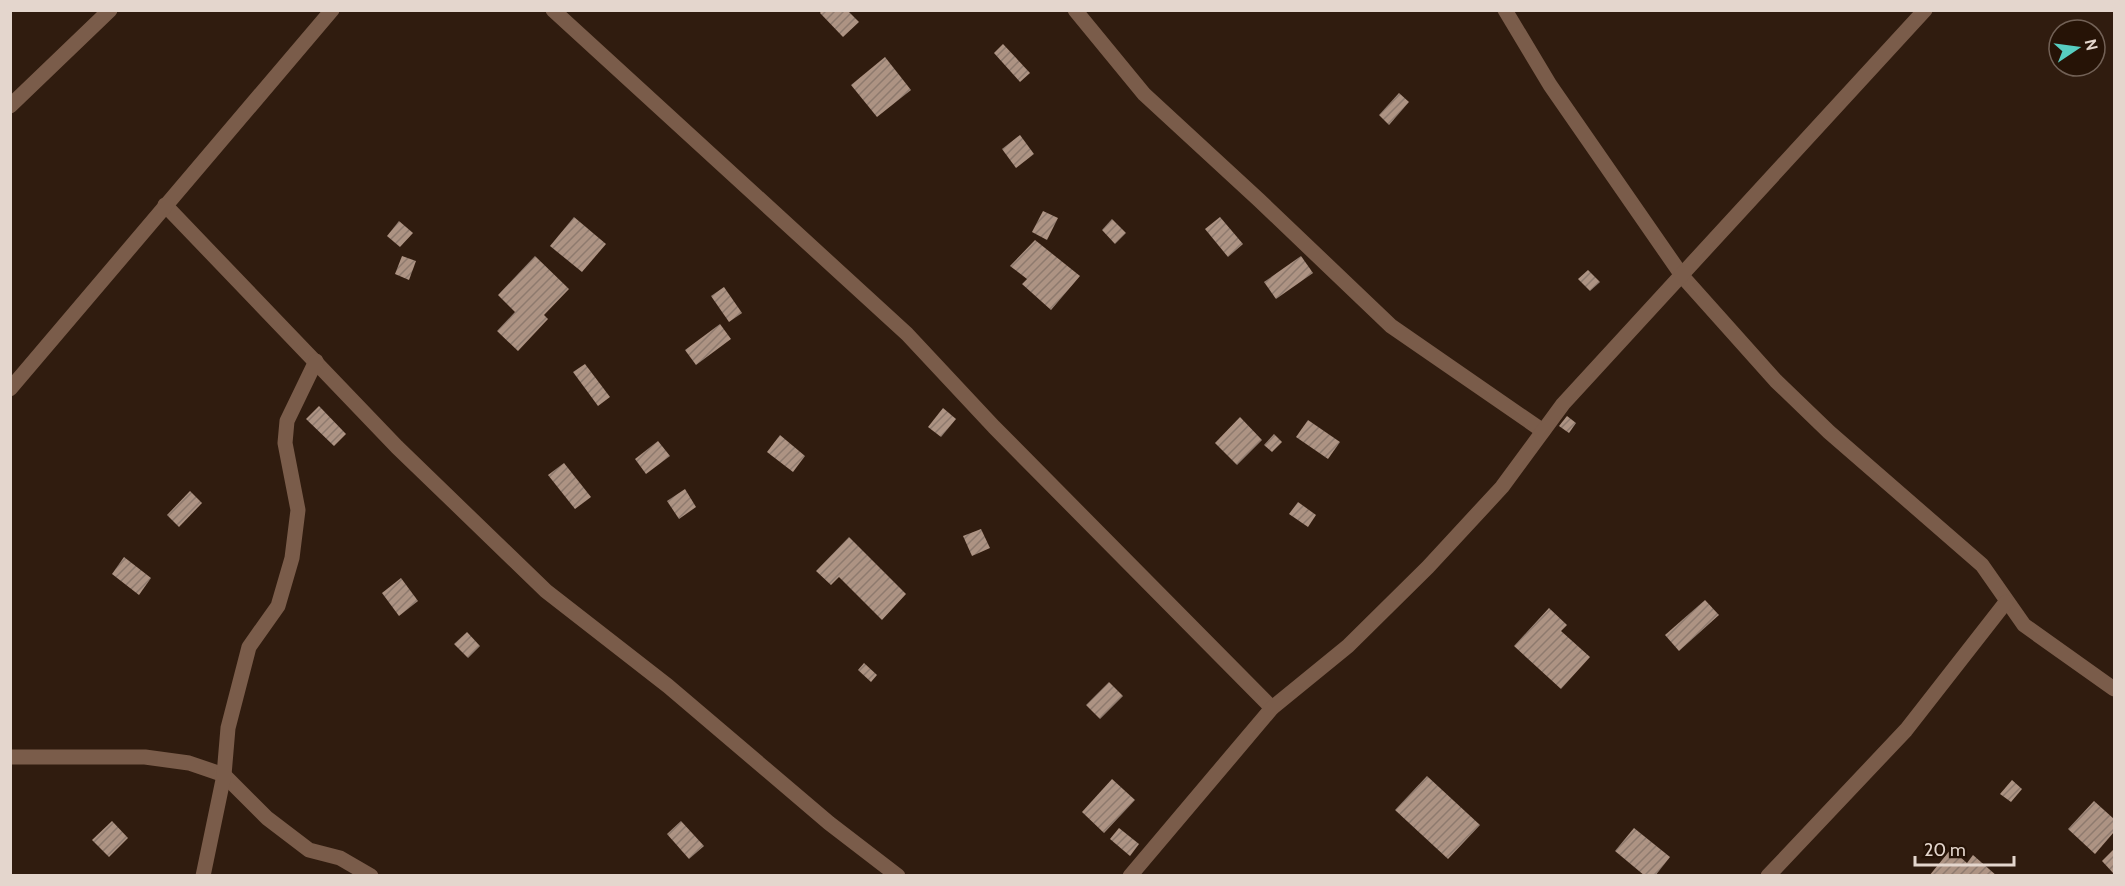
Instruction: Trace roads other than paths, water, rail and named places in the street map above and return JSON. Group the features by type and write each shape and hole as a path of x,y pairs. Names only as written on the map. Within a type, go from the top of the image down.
{"street":[{"path":"10,106 110,10"},
{"path":"10,389 332,10"},
{"path":"553,10 906,334 994,427 1272,708"},
{"path":"1075,10 1144,94 1391,326 1543,431"},
{"path":"1505,10 1550,86 1683,277 1776,381 1829,432 1982,565 2024,625 2115,689"},
{"path":"1130,876 1272,708 1348,646 1428,567 1502,487 1563,404 1683,277 1739,211 1925,10"},
{"path":"165,205 398,447 546,591 668,686 898,876"},
{"path":"203,876 224,775 228,728 249,647 278,606 292,558 298,510 285,443 287,421 316,361"},
{"path":"1768,876 1906,730 2006,602"},
{"path":"10,757 145,757 189,763 224,775 267,818 309,850 340,858 371,876"}]}
